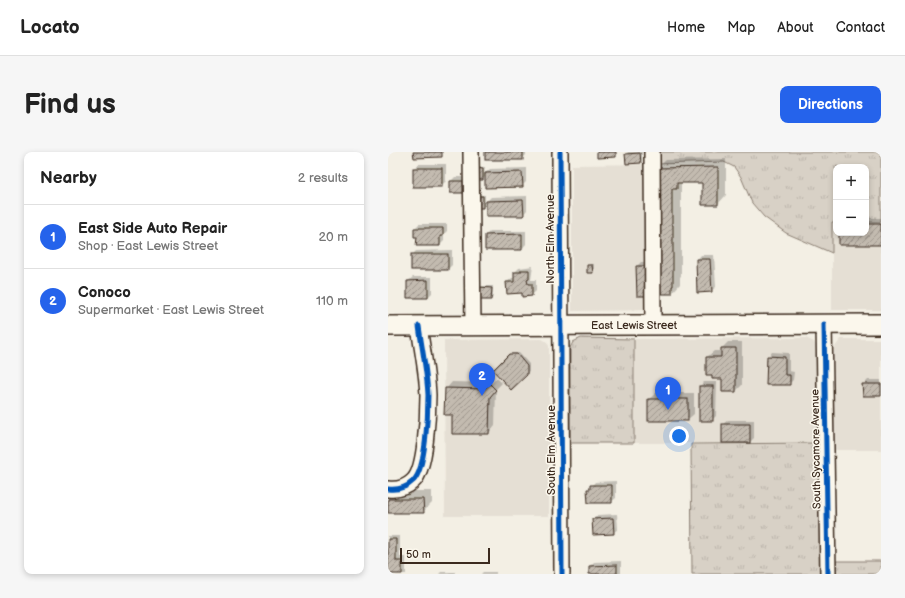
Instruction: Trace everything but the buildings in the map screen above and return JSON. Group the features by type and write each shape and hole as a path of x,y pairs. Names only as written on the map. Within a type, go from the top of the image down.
{"main road":[{"name":"East Lewis Street","path":"388,326 881,324"}],"street":[{"path":"471,152 473,326"},
{"name":"North Elm Avenue","path":"560,152 561,325"},
{"path":"652,152 653,324"},
{"name":"South Sycamore Avenue","path":"824,324 828,574"},
{"name":"South Elm Avenue","path":"561,325 562,574"},
{"path":"388,489 402,489 414,481 420,472 422,464 428,396 419,326"}],"shaded area":[{"path":"656,164 658,310 572,311 572,165"},
{"path":"832,222 833,236 869,236 869,222 881,222 881,310 832,310"},
{"path":"806,338 814,342 821,353 821,443 634,443 634,339"},
{"path":"542,339 547,342 549,346 549,516 445,516 444,340"},
{"path":"841,339 881,339 881,450 833,450 834,348"}],"green space":[{"path":"656,152 881,152 881,222 869,222 869,164 833,164 832,253 786,233 764,217 752,203 741,177 734,167 724,162 656,164"},
{"path":"581,338 634,339 634,443 570,443 570,348 573,342"},
{"path":"821,443 821,574 692,574 691,444"},
{"path":"836,561 881,561 881,574 836,574"}],"cycle path":[{"path":"560,152 562,574"},
{"path":"824,324 828,574"},
{"path":"388,489 401,488 413,481 421,465 427,427 428,395 426,369 419,326"}],"place":[{"name":"Conoco","path":"482,396"},
{"name":"East Side Auto Repair","path":"668,410"}]}
